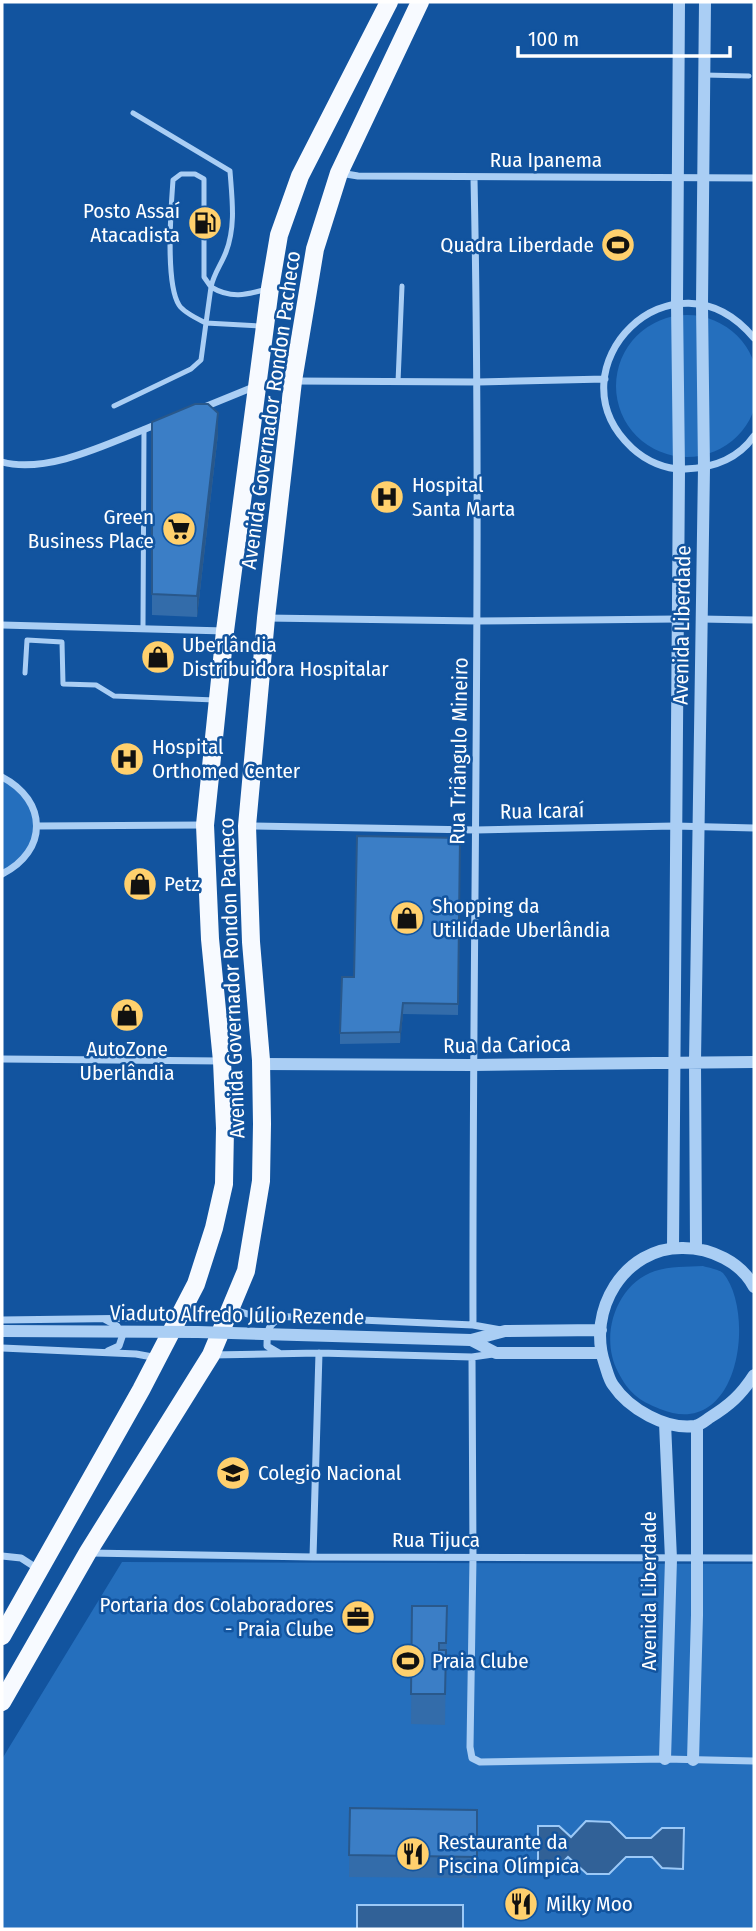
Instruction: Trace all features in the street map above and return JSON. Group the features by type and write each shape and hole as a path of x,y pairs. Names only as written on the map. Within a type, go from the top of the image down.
{"main road":[{"name":"Avenida Governador Rondon Pacheco","path":"2,1636 158,1358 196,1284 214,1228 223,1184 225,1128 222,1061 209,939 205,825 225,631 270,288 279,235 300,176 389,2"},
{"name":"Avenida Governador Rondon Pacheco","path":"2,1702 88,1552 211,1355 246,1271 261,1181 261,1064 251,942 247,826 266,618 293,381 315,248 339,173 420,2"}],"street":[{"name":"Avenida Liberdade","path":"673,1248 679,470 679,2"},
{"name":"Avenida Liberdade","path":"696,1248 697,827 704,468 702,177 705,2"},
{"name":"Rua Ipanema","path":"339,173 358,176 474,178 754,178"},
{"name":"Rua Triângulo Mineiro","path":"472,1325 472,1065 478,621 478,382 474,178"},
{"path":"754,338 743,324 724,311 702,304 677,303 655,309 636,321 620,337 609,357 605,379 606,401 612,422 623,440 639,455 658,465 679,470 722,463 738,453 754,436"},
{"path":"293,381 478,382 605,379"},
{"path":"192,412 257,386"},
{"path":"2,462 23,466 49,464 168,421"},
{"path":"266,618 478,621 677,619"},
{"path":"701,619 754,620"},
{"path":"2,625 225,631"},
{"path":"2,777 16,784 27,796 34,810 37,826 34,842 27,856 16,867 2,874"},
{"path":"37,826 205,825"},
{"name":"Rua Icaraí","path":"247,826 476,830 675,826 754,828"},
{"path":"2,1059 222,1061"},
{"name":"Rua da Carioca","path":"261,1064 754,1062"},
{"path":"754,1287 736,1266 717,1254 696,1248 673,1248 642,1259 618,1280 607,1299 601,1330 601,1353 612,1384 635,1407 665,1423 697,1426 737,1400 754,1375"},
{"path":"231,1309 251,1315 472,1325 506,1331 601,1330"},
{"path":"2,1320 180,1315"},
{"path":"280,1354 267,1346 267,1329 273,1321 282,1316"},
{"path":"102,1318 117,1326 121,1337 119,1346 104,1352"},
{"name":"Viaduto Alfredo Júlio Rezende","path":"2,1331 198,1332 471,1340"},
{"path":"471,1340 506,1331"},
{"path":"471,1340 496,1353"},
{"path":"2,1348 104,1352 158,1358"},
{"path":"211,1355 319,1353 472,1356 496,1353 601,1353"},
{"path":"313,1557 319,1353"},
{"path":"472,1356 470,1754 480,1762 665,1759 754,1761"},
{"name":"Avenida Liberdade","path":"665,1423 671,1559 665,1759"},
{"path":"693,1760 697,1426"},
{"name":"Rua Tijuca","path":"88,1552 117,1555 313,1557 754,1558"},
{"path":"2,1556 21,1558 39,1570"}],"lane":[{"path":"704,75 749,76"},
{"path":"114,406 191,369 201,360 214,274 225,255 233,227 230,171 133,113"},
{"path":"265,327 206,323 180,308 175,295 169,234 173,180 181,174 195,174 204,178 204,277 211,287 220,293 236,296 270,288"},
{"path":"398,382 402,286"},
{"path":"142,627 144,429"},
{"path":"25,673 27,640 62,642 63,684 96,685 114,696 218,700"}],"shaded area":[{"path":"687,315 714,321 737,336 752,359 758,386 752,413 737,436 714,451 687,457 660,451 637,436 622,413 616,386 622,359 637,336 660,321"},
{"path":"2,777 27,796 37,826 27,856 2,874"},
{"path":"703,1266 723,1273 733,1291 738,1315 739,1342 734,1368 724,1391 708,1407 687,1414 660,1409 635,1395 618,1372 610,1343 615,1313 621,1299 641,1278 667,1268"},
{"name":"Praia Clube","path":"122,1562 754,1564 754,1929 2,1929 2,1759"},
{"path":"586,1821 610,1822 626,1838 651,1838 662,1828 684,1828 683,1869 662,1868 652,1857 626,1857 609,1874 587,1874 568,1857 555,1870 538,1870 538,1826 559,1826 571,1837"},
{"path":"357,1905 463,1905 463,1929 357,1929"}],"building":[{"name":"Green Business Place","path":"195,404 208,404 218,413 197,596 152,594 152,422"},
{"name":"Shopping da Utilidade Uberlândia","path":"357,836 460,838 458,1004 403,1003 400,1032 340,1033 342,977 354,977"},
{"path":"412,1606 447,1606 446,1643 439,1643 439,1650 446,1650 445,1694 411,1694"},
{"path":"350,1808 477,1810 477,1857 349,1855"}],"place":[{"name":"Posto Assaí Atacadista","path":"205,223"},
{"name":"Quadra Liberdade","path":"618,245"},
{"name":"Hospital Santa Marta","path":"387,497"},
{"name":"Green Business Place","path":"179,529"},
{"name":"Uberlândia Distribuidora Hospitalar","path":"158,657"},
{"name":"Hospital Orthomed Center","path":"127,759"},
{"name":"Petz","path":"140,884"},
{"name":"Shopping da Utilidade Uberlândia","path":"407,918"},
{"name":"AutoZone Uberlândia","path":"127,1015"},
{"name":"Colegio Nacional","path":"233,1473"},
{"name":"Portaria dos Colaboradores - Praia Clube","path":"358,1617"},
{"name":"Praia Clube","path":"408,1661"},
{"name":"Restaurante da Piscina Olímpica","path":"413,1854"},
{"name":"Milky Moo","path":"521,1904"}]}
